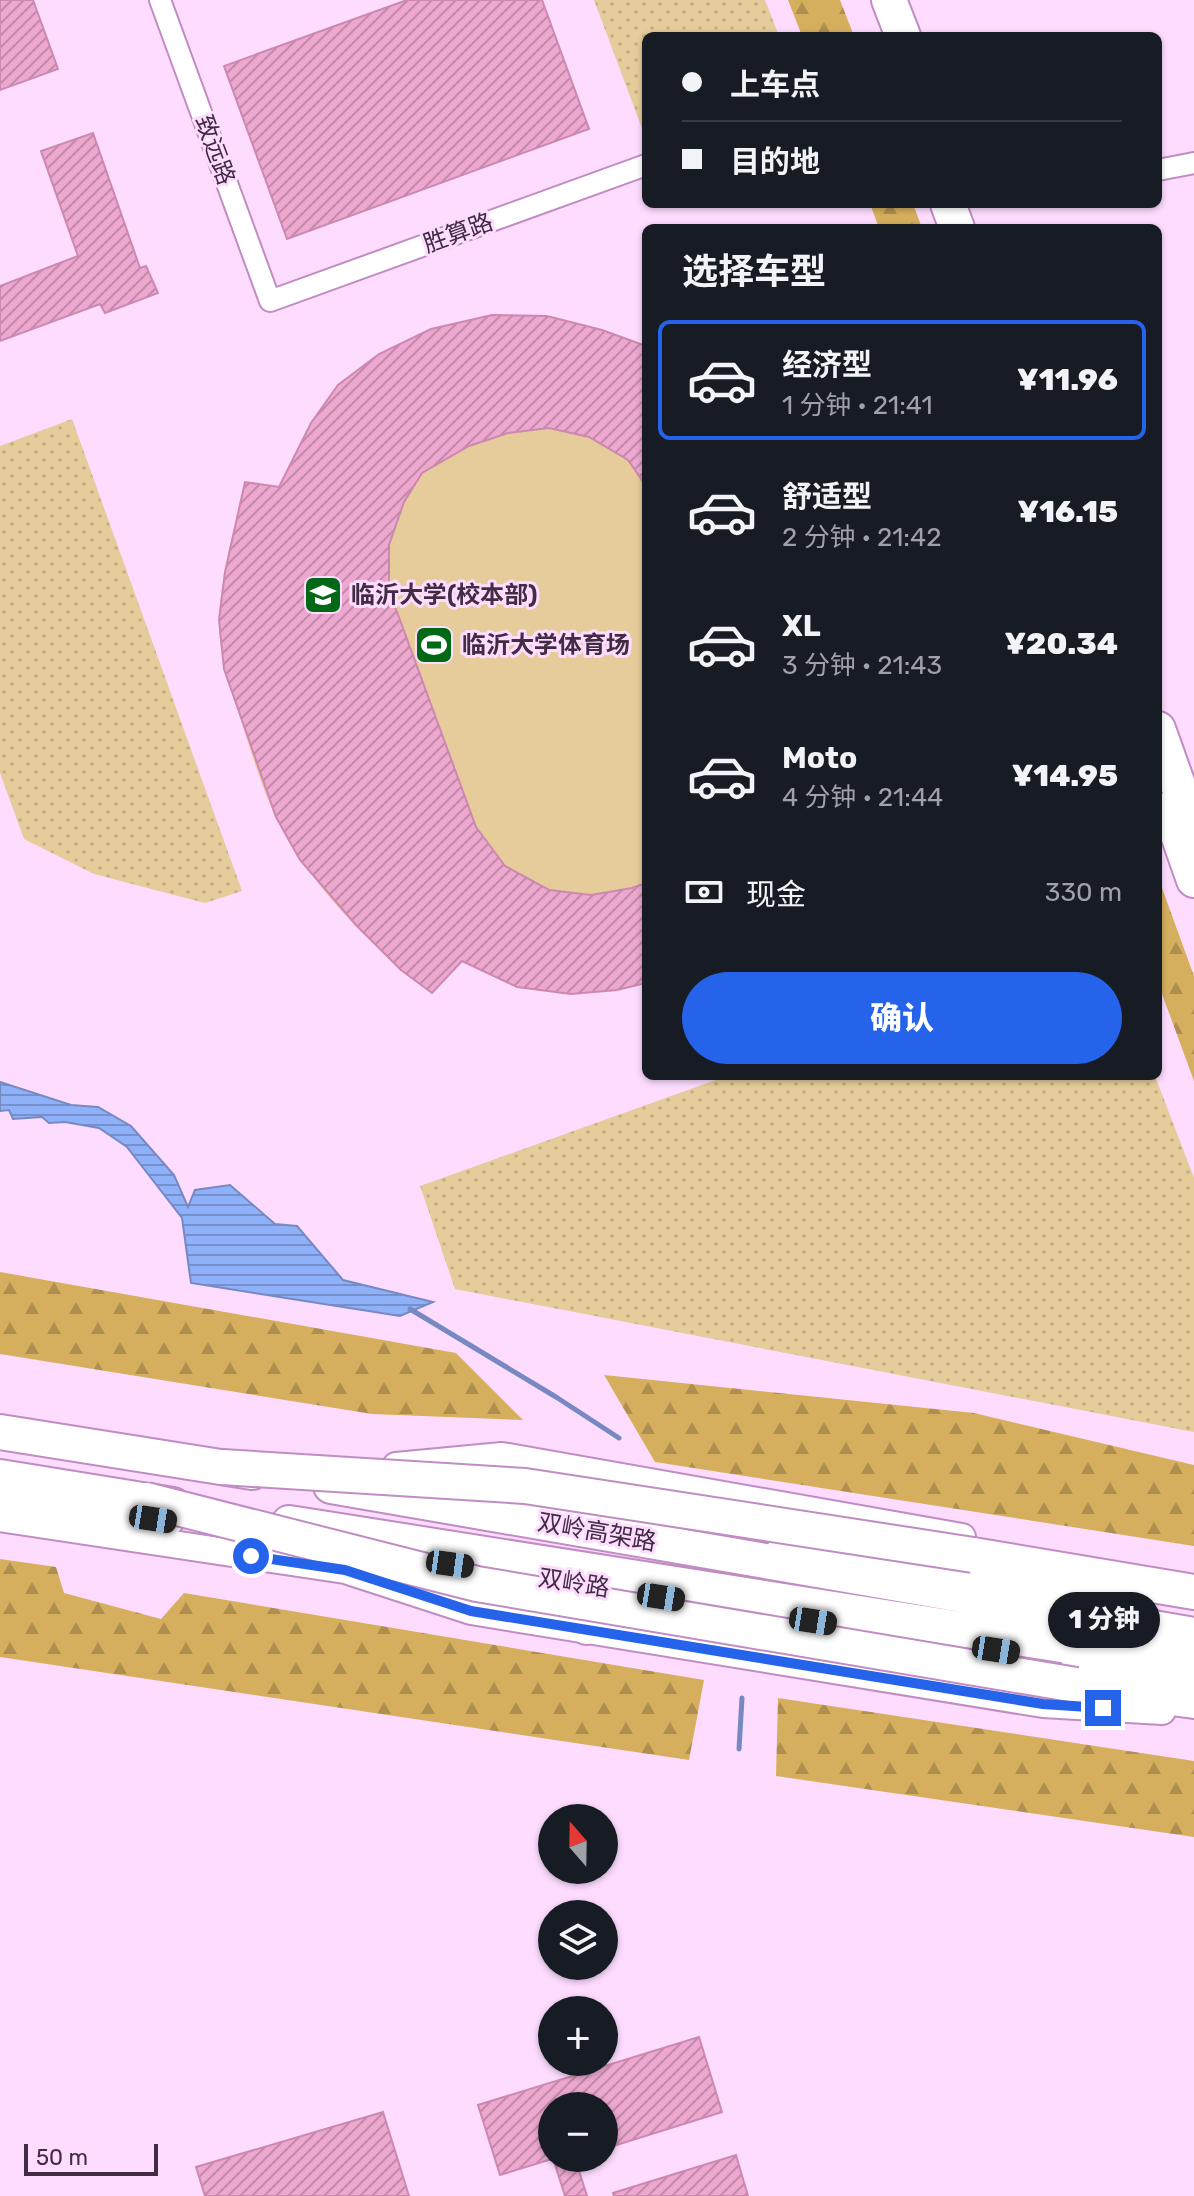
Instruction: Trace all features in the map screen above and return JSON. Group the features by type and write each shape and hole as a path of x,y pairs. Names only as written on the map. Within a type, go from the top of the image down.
{"main road":[{"path":"871,0 883,32"},
{"path":"889,0 901,32"},
{"path":"1162,740 1194,830"},
{"path":"1162,789 1194,880"},
{"path":"0,1418 216,1453 373,1468 572,1515 980,1578 1194,1598"},
{"name":"双岭高架路","path":"0,1432 222,1467 1194,1635"},
{"path":"222,1467 525,1486 1194,1592"},
{"name":"双岭高架路","path":"0,1477 1194,1666"},
{"name":"双岭路","path":"0,1496 1087,1664 1194,1689"},
{"path":"146,1500 477,1584 1076,1685 1194,1701"},
{"path":"0,1509 65,1505"},
{"path":"509,1573 586,1629"}],"street":[{"name":"致远路","path":"160,0 270,301"},
{"path":"1162,169 1194,163"},
{"name":"胜算路","path":"270,301 642,166"},
{"path":"373,1468 502,1456 1194,1576"},
{"path":"0,1518 345,1570 471,1611 1043,1704 1194,1713"}],"shaded area":[{"path":"594,0 765,0 777,32 642,32 642,128"},
{"name":"临沂大学体育场","path":"492,315 547,316 602,330 642,345 642,984 617,990 463,961 432,993 366,936 304,865 276,817 233,695 223,658 219,619 222,585 245,482 279,487 311,423 338,385 379,354 431,329"},
{"path":"72,419 242,891 205,903 94,874 24,839 0,773 0,446"},
{"path":"716,1080 1157,1080 1194,1178 1194,1432 455,1289 420,1186"}],"green space":[{"path":"788,0 840,0 852,32 800,32"},
{"path":"872,208 914,208 920,224 878,224"},
{"path":"1162,888 1194,976 1194,1081 1162,994"},
{"path":"0,1272 456,1353 523,1420 372,1414 0,1354"},
{"path":"604,1375 974,1413 1194,1465 1194,1546 655,1462"},
{"path":"0,1559 56,1567 64,1593 161,1619 184,1593 704,1680 689,1760 0,1657"},
{"path":"778,1698 1194,1761 1194,1837 776,1776"}],"water":[{"path":"0,1082 71,1105 98,1107 131,1126 174,1175 188,1207 195,1190 230,1185 275,1224 297,1226 343,1280 433,1302 400,1316 191,1283 182,1218 127,1147 99,1128 65,1122 49,1123 42,1117 13,1119 9,1110 0,1111"}],"building":[{"path":"0,0 33,0 58,69 0,90"},
{"path":"407,0 542,0 589,129 287,239 224,66"},
{"path":"93,133 140,268 146,266 158,293 105,313 100,304 0,341 0,286 78,256 41,151"},
{"path":"492,315 547,316 602,330 642,345 642,480 628,460 589,437 549,428 508,433 469,446 422,473 404,502 389,545 389,590 476,827 505,866 549,890 591,895 642,884 642,984 617,990 571,994 517,987 462,961 432,993 401,970 356,925 300,860 276,817 224,669 219,620 225,572 245,482 279,487 311,423 338,385 379,354 431,329"},
{"path":"699,2037 722,2112 618,2145 618,2092 538,2092 538,2163 500,2175 478,2105 572,2076 618,2076 618,2062"},
{"path":"383,2112 409,2196 205,2196 196,2167"},
{"path":"736,2155 748,2196 614,2196 613,2193"},
{"path":"557,2172 579,2172 587,2196 565,2196"}],"waterway":[{"path":"410,1309 619,1438"},
{"path":"739,1749 742,1698"}],"place":[{"name":"临沂大学(校本部)","path":"323,595"},
{"name":"临沂大学体育场","path":"434,645"}],"route":[{"path":"251,1556 345,1570 471,1611 1043,1704 1103,1708"}]}
